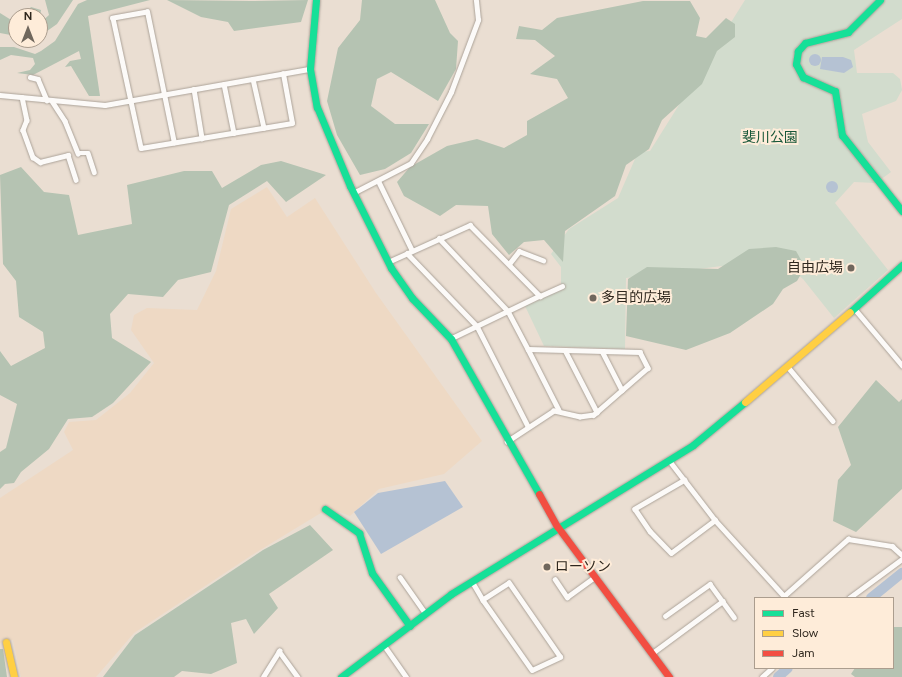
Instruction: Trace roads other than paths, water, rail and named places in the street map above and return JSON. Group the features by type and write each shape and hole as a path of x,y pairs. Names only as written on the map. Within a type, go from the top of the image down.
{"street":[{"path":"316,0 310,69 317,107 353,193 388,262 412,298 451,339 507,442 557,526 668,677"},
{"path":"353,193 379,182 411,164 427,139 451,92 478,20 476,0"},
{"path":"880,0 848,32 805,43 798,51 796,64 803,77 835,91 842,135 902,211"},
{"path":"174,143 147,12 113,18 141,148 174,143 292,123 283,74"},
{"path":"0,96 47,98 89,106 310,69"},
{"path":"30,76 38,79 47,98 65,121 78,153"},
{"path":"253,79 264,128"},
{"path":"224,84 234,133"},
{"path":"194,89 202,138"},
{"path":"22,98 27,120 23,130 33,157 40,162 78,153 88,153 94,172"},
{"path":"68,156 76,180"},
{"path":"379,182 409,251 477,326 528,426"},
{"path":"388,262 409,251 470,225 540,296"},
{"path":"439,238 508,311 559,410 580,417 597,412 648,368 640,352 528,349"},
{"path":"509,264 519,251 543,260"},
{"path":"341,677 472,582 557,526 693,445 788,367 902,265"},
{"path":"451,339 562,286"},
{"path":"854,308 902,365"},
{"path":"565,350 597,412"},
{"path":"602,351 622,390"},
{"path":"788,367 833,420"},
{"path":"507,442 528,426 559,410"},
{"path":"669,460 715,520 785,597 848,539 892,546 902,555"},
{"path":"685,480 635,509 650,531 671,553 715,520"},
{"path":"325,509 359,533 372,573 410,626"},
{"path":"850,597 902,559"},
{"path":"400,577 426,614"},
{"path":"555,578 567,597 595,577"},
{"path":"472,582 483,600 532,670 560,657 509,583 483,600"},
{"path":"665,616 710,584 734,617"},
{"path":"651,654 723,601"},
{"path":"6,642 14,677"},
{"path":"384,645 406,677"},
{"path":"263,677 279,651 298,677"},
{"path":"762,677 771,669"}],"water":[{"path":"813,54 817,54 821,60 817,66 813,66 809,62 809,58"},
{"path":"822,57 843,57 851,60 853,67 844,73 820,69"},
{"path":"832,181 836,183 838,187 836,191 832,193 828,191 826,187 828,183"},
{"path":"445,481 463,507 381,554 354,512 378,493"}],"waterway":[{"path":"872,597 902,573"},
{"path":"778,677 787,669"}],"place":[{"name":"自由広場","path":"851,268"},
{"name":"多目的広場","path":"593,298"},
{"name":"ローソン","path":"547,567"}],"park label":[{"name":"斐川公園","path":"770,138"}]}
